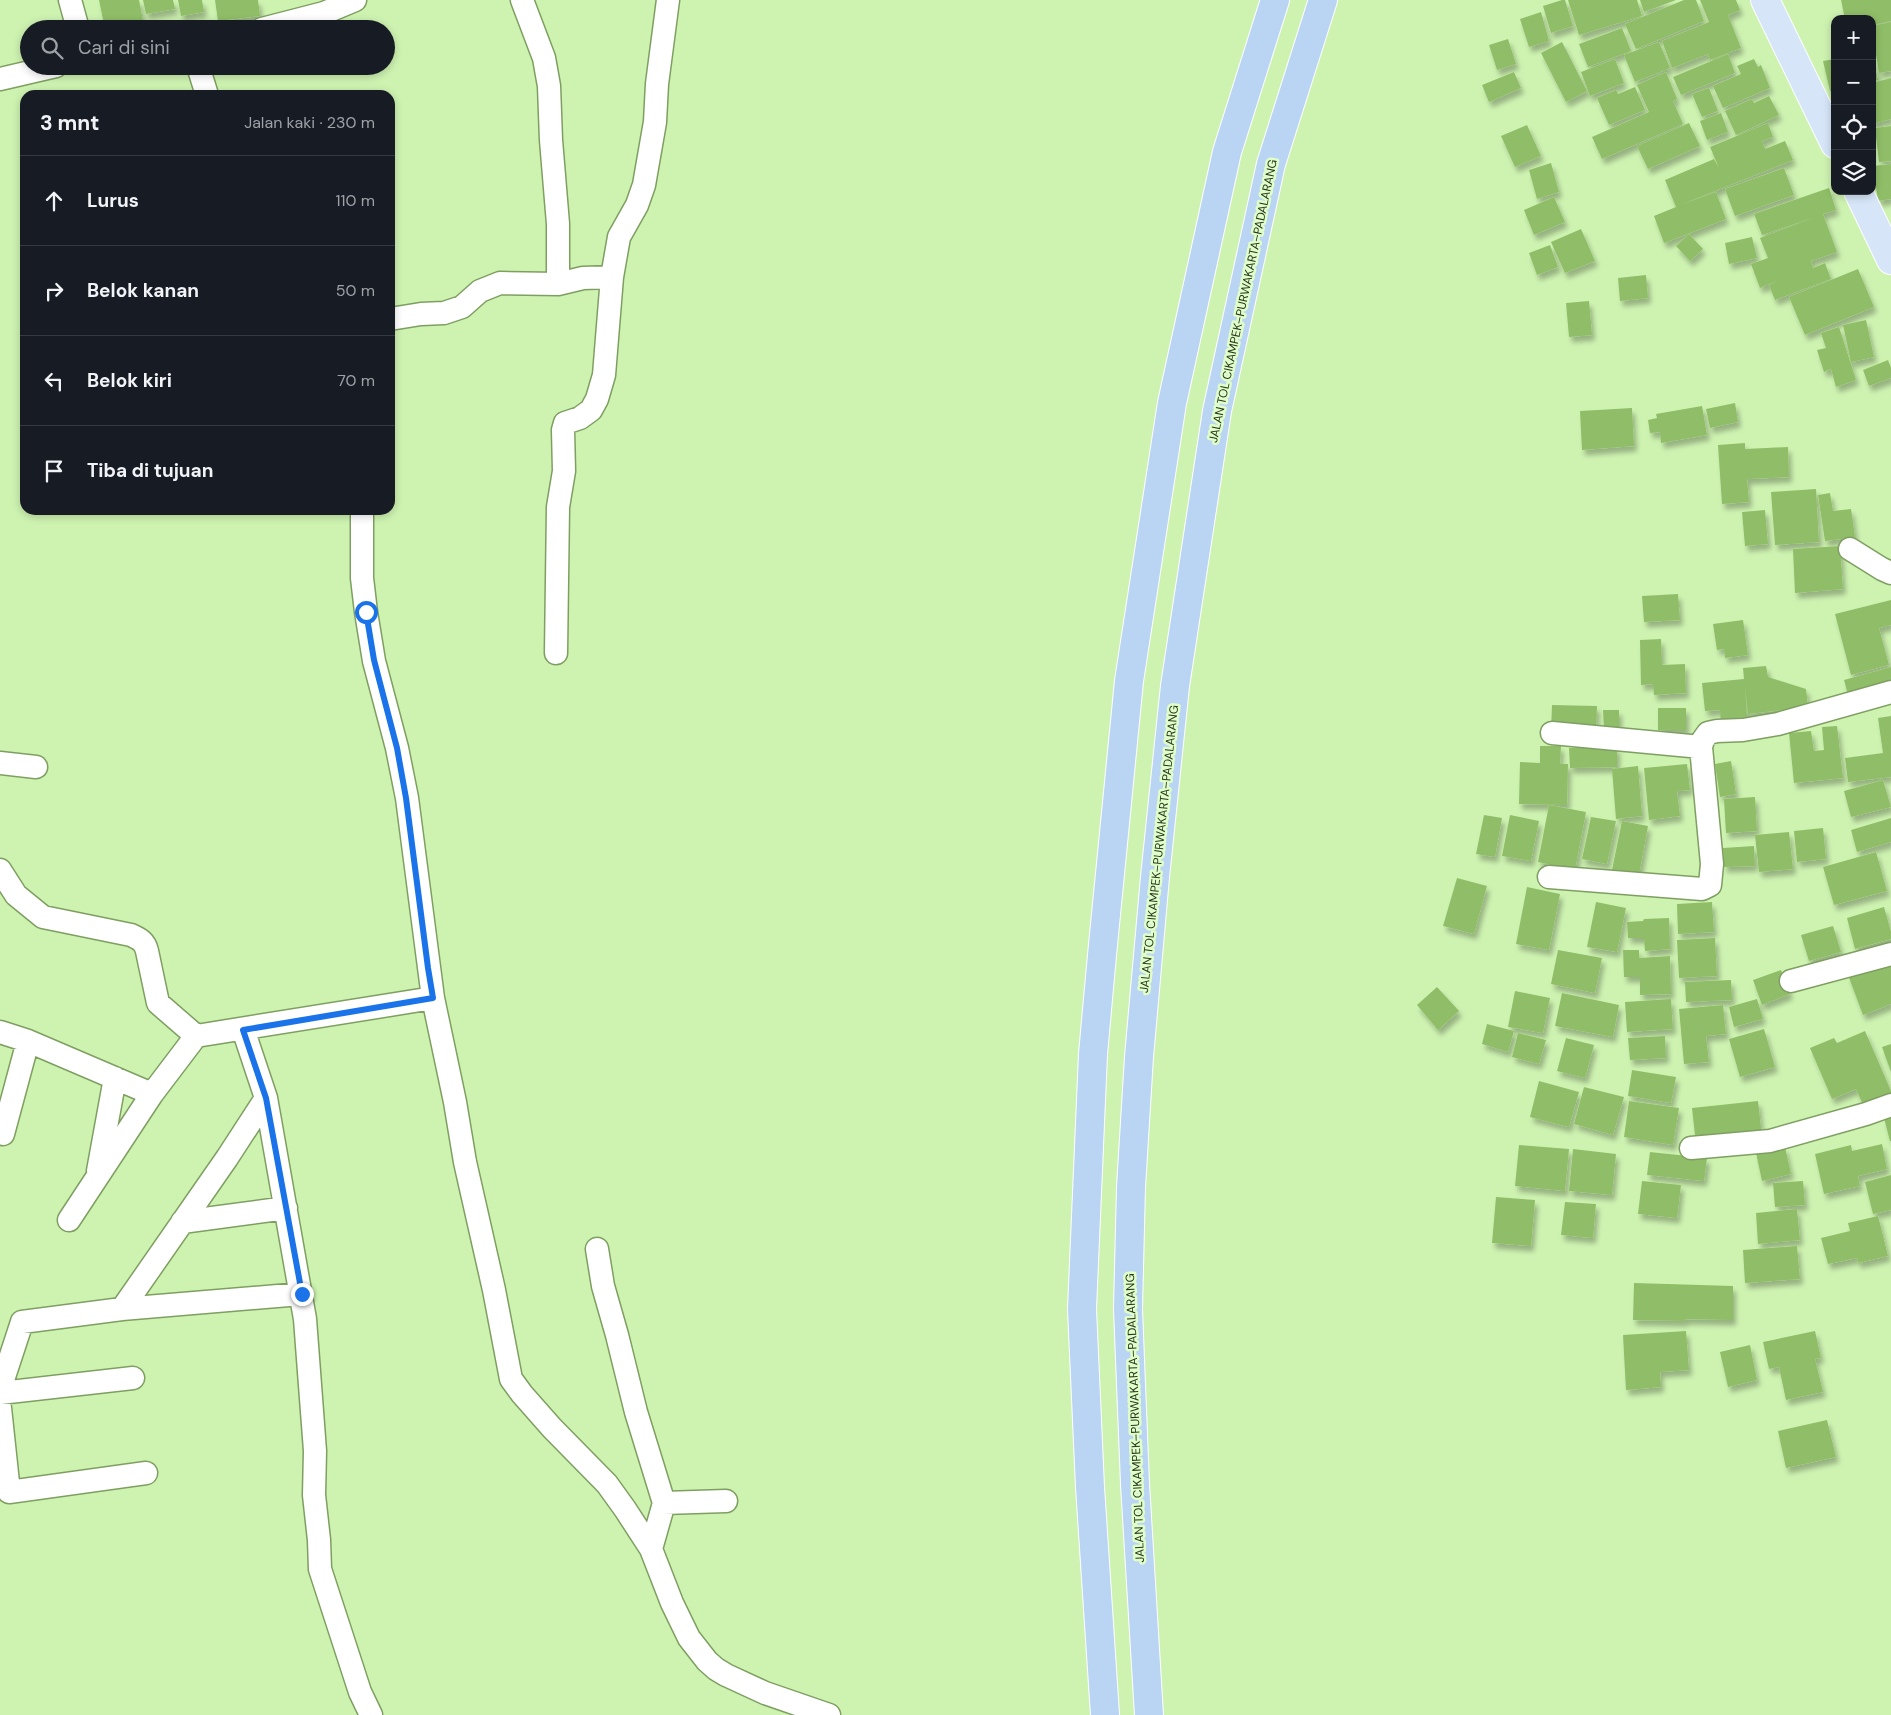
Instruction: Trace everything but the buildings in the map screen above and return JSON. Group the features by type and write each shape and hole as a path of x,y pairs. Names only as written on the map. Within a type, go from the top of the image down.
{"highway":[{"path":"1105,1715 1090,1487 1082,1309 1093,1054 1129,681 1172,403 1227,152 1275,0"},
{"name":"JALAN TOL CIKAMPEK–PURWAKARTA–PADALARANG","path":"1149,1715 1135,1484 1128,1309 1131,1187 1137,1087 1158,848 1175,686 1217,411 1271,164 1323,0"}],"main road":[{"path":"1764,0 1831,136"},
{"path":"1860,195 1891,260"}],"street":[{"path":"70,0 76,20"},
{"path":"297,20 324,13 355,0"},
{"path":"522,0 544,58 549,86 551,140 558,224 558,284"},
{"path":"556,653 558,507 564,471 563,430 565,423 580,418 591,410 597,399 604,375 612,278 619,237 637,205 644,185 655,122 657,84 668,0"},
{"path":"0,79 20,74"},
{"path":"201,75 205,90"},
{"path":"395,318 444,313 462,306 480,291 500,283 558,284 583,278 612,278"},
{"path":"362,515 362,578 374,660 397,748 406,798 433,998 455,1102 465,1162 494,1290 511,1379 552,1428 607,1484 651,1549 672,1603 689,1638 716,1670 765,1693 829,1715"},
{"path":"1850,549 1882,569 1891,572"},
{"path":"1549,877 1702,888 1710,885 1712,864 1701,747 1708,733 1778,724 1891,692"},
{"path":"1552,733 1701,747"},
{"path":"0,763 36,767"},
{"path":"3,885 44,916 131,935 139,939 145,945 158,1003 196,1036"},
{"path":"1791,980 1891,954"},
{"path":"69,1220 152,1094 196,1036 243,1030 433,998"},
{"path":"243,1030 266,1098 302,1294 310,1370 315,1451 314,1495 320,1540 320,1569 360,1692 372,1715"},
{"path":"0,1032 28,1041 152,1094"},
{"path":"3,1134 28,1041"},
{"path":"96,1179 115,1078"},
{"path":"122,1309 266,1098"},
{"path":"1691,1148 1770,1142 1891,1105"},
{"path":"182,1222 286,1208"},
{"path":"597,1250 602,1286 617,1335 636,1412 664,1503 651,1549"},
{"path":"0,1389 22,1322 122,1309 302,1294"},
{"path":"0,1393 133,1378"},
{"path":"0,1408 9,1492 146,1473"},
{"path":"664,1503 726,1500"}],"route":[{"path":"302,1294 266,1098 243,1030 433,998 406,798 397,748 374,660 366,612"}]}
